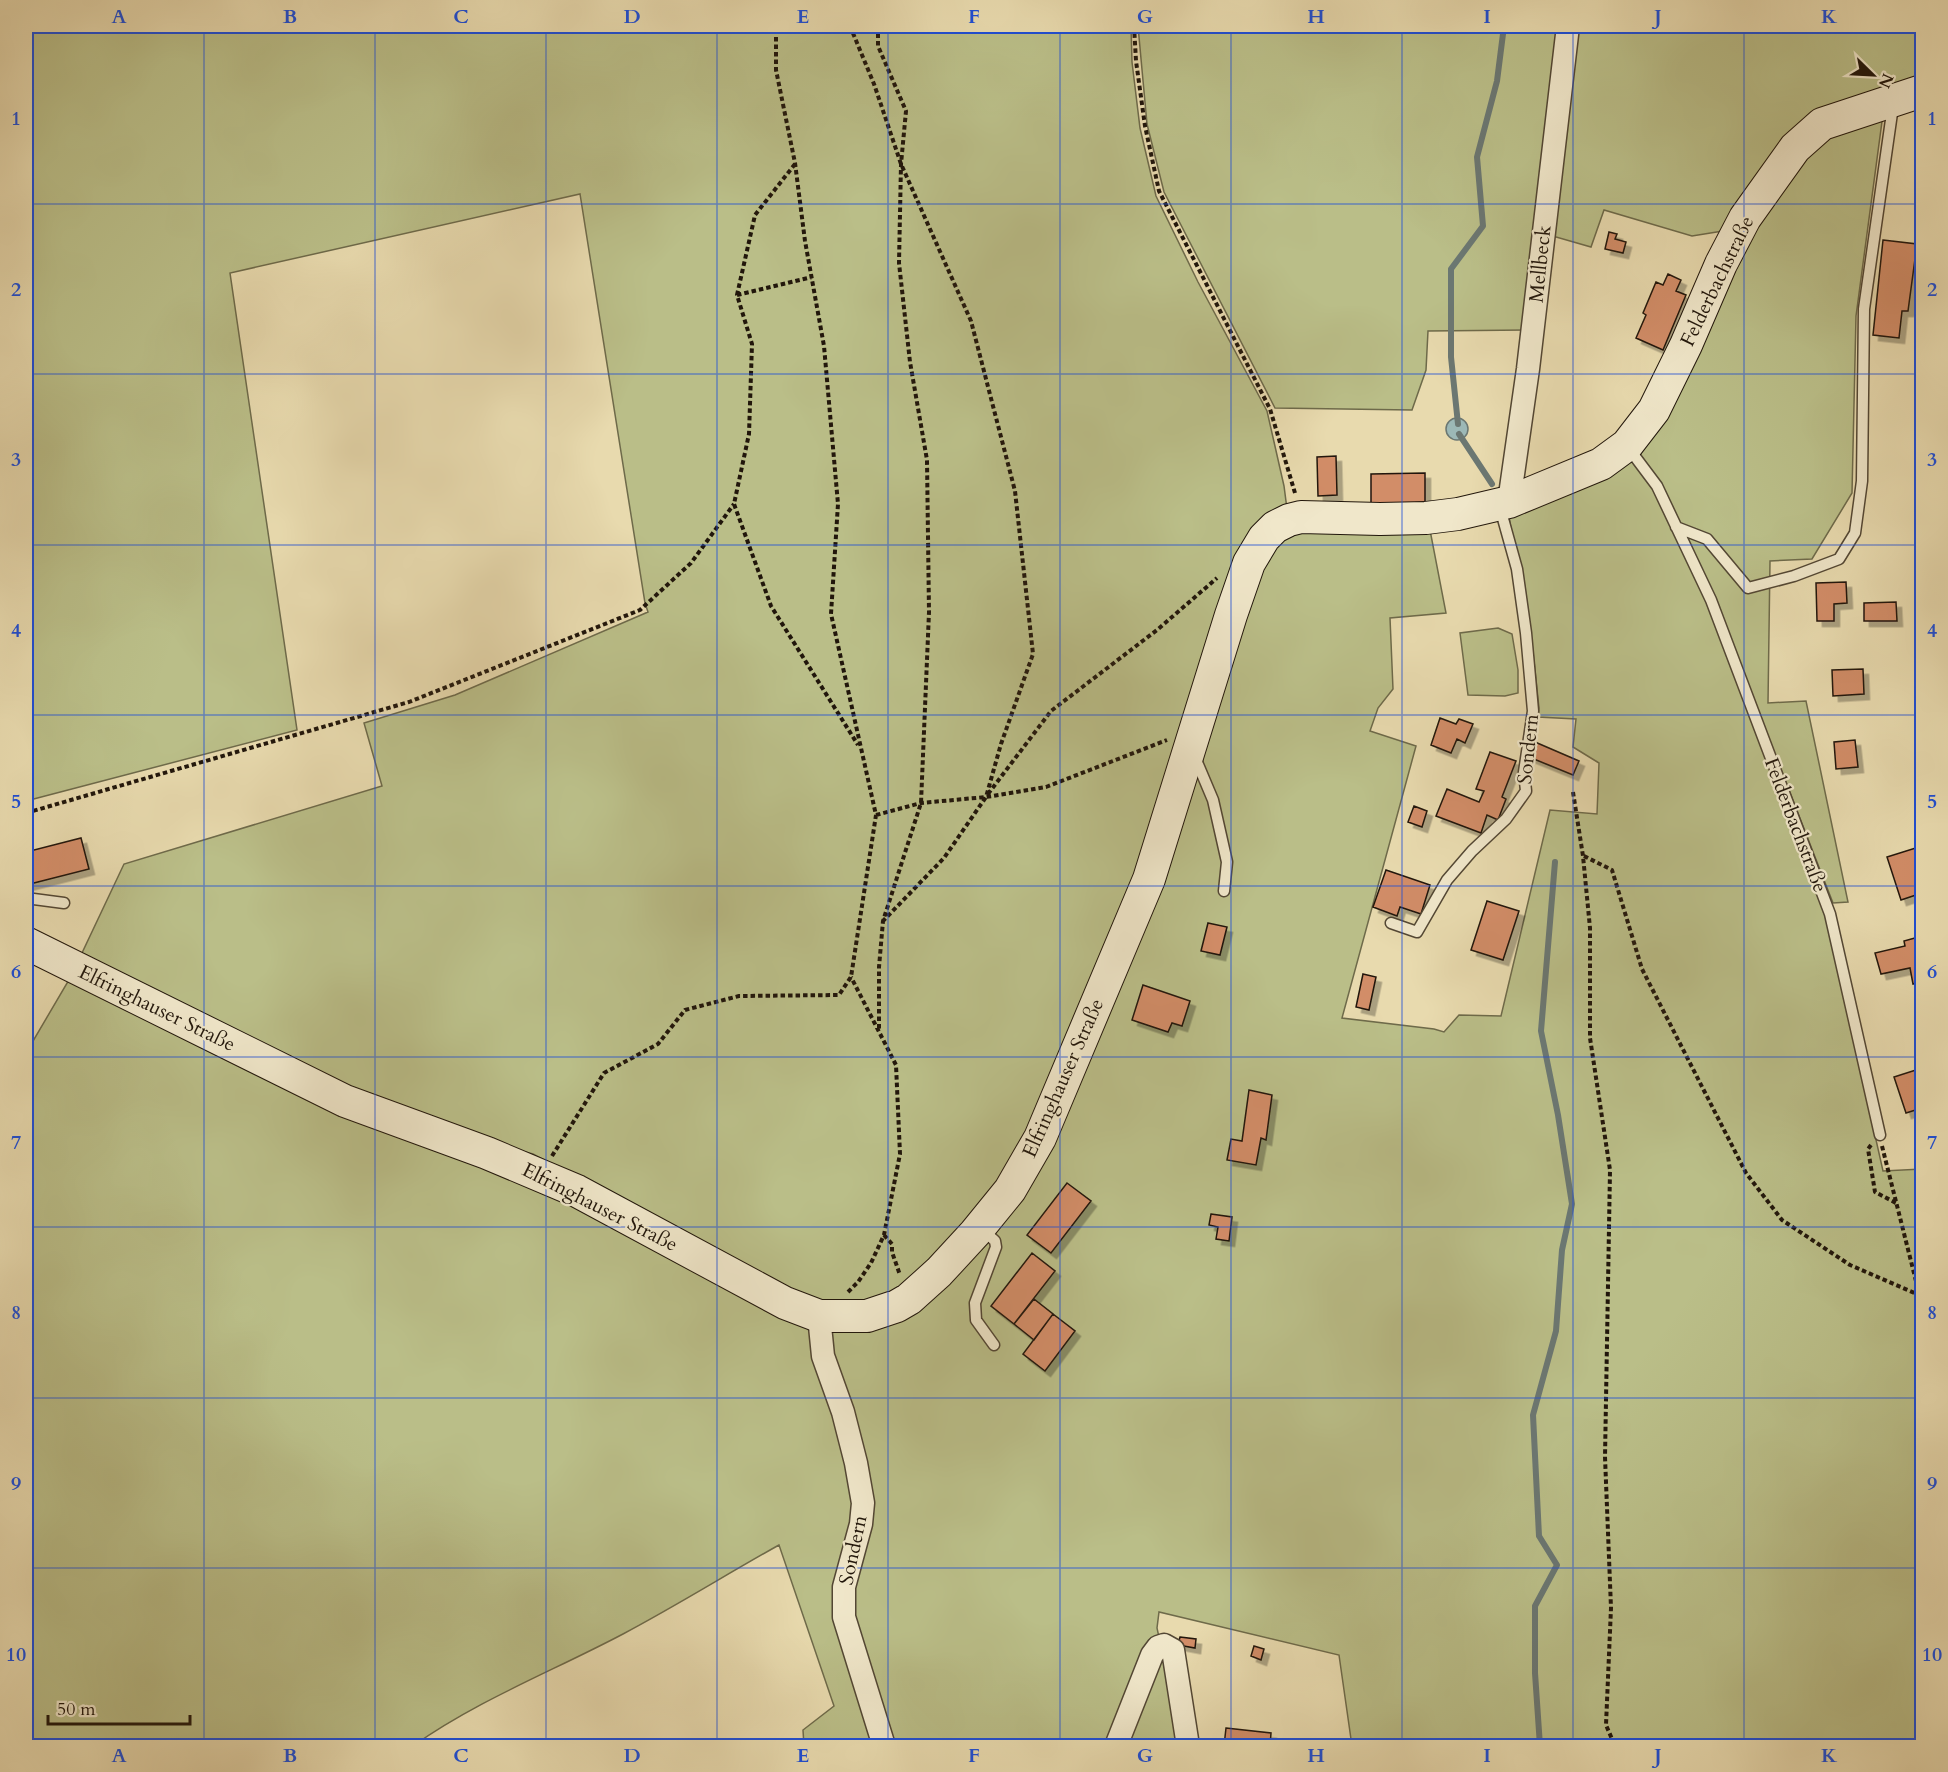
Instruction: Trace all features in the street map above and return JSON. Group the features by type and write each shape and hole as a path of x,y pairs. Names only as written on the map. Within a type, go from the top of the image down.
{"street":[{"name":"Mellbeck","path":"1500,505 1528,369 1568,26"},
{"name":"Felderbachstraße","path":"1500,505 1601,464 1627,446 1654,410 1686,345 1721,264 1745,218 1795,148 1821,124 1923,91"},
{"name":"Elfringhauser Straße","path":"26,943 345,1101 540,1174 576,1191 785,1303 819,1317 867,1316 884,1312 909,1299 939,1272 980,1227 1010,1190 1040,1138 1149,879 1249,563 1256,549 1275,527 1288,520 1301,517 1426,518 1500,505"},
{"name":"Sondern","path":"819,1317 823,1356 843,1412 856,1463 862,1503 861,1524 844,1587 844,1617 884,1746"},
{"path":"1116,1746 1152,1655 1158,1647 1164,1645 1173,1650 1188,1746"}],"lane":[{"path":"1676,527 1707,538 1748,588 1794,576 1839,559 1855,533 1863,481 1864,309 1893,100"},
{"name":"Felderbachstraße","path":"1627,446 1657,486 1711,600 1830,914 1880,1135"},
{"name":"Sondern","path":"1391,923 1417,932 1447,880 1472,851 1506,819 1526,791 1524,772 1533,711 1528,656 1517,569 1500,505"},
{"path":"1194,737 1213,800 1227,862 1224,891"},
{"path":"26,898 64,903"},
{"path":"980,1227 995,1241 996,1247 975,1303 976,1320 994,1345"}],"path":[{"path":"540,1174 604,1073 658,1044 685,1010 739,996 839,995 851,976 876,815 831,614 838,504 824,346 795,163 776,70 776,26"},
{"path":"850,26 874,84 902,164 971,321 1015,491 1033,654 1001,744 986,797"},
{"path":"878,26 878,46 906,111 899,263 910,362 927,460 929,612 921,803 883,921 879,967 879,1030"},
{"path":"1134,26 1136,61 1145,126 1159,191 1270,409 1301,517"},
{"path":"26,813 410,702 640,610 691,562 735,504 749,434 752,344 737,295 755,215 795,163"},
{"path":"737,295 812,278"},
{"path":"735,504 771,606 860,747"},
{"path":"883,921 944,858 986,797 1051,711 1157,630 1221,574 1249,563"},
{"path":"876,815 921,803 986,797 1046,787 1194,737"},
{"path":"1573,792 1583,856 1590,928 1590,1038 1610,1170 1605,1457 1611,1608 1606,1725 1615,1746"},
{"path":"1583,856 1612,870 1642,969 1746,1173 1782,1220 1850,1265 1919,1296"},
{"path":"819,1317 858,1282 884,1235 900,1154 896,1065 851,976"},
{"path":"1880,1135 1868,1149 1875,1192 1896,1203"},
{"path":"1880,1135 1923,1305"},
{"path":"884,1235 892,1244 892,1252 909,1299"}],"green space":[{"path":"26,26 1131,26 1132,62 1140,128 1156,196 1198,282 1267,411 1287,509 1253,540 1242,565 1142,877 1033,1137 1002,1183 962,1231 923,1266 932,1286 981,1242 1019,1198 1052,1146 1147,914 1255,571 1270,541 1283,531 1310,524 1364,524 1430,530 1446,613 1390,618 1393,689 1378,708 1370,731 1416,746 1342,1018 1444,1032 1459,1015 1501,1016 1550,810 1597,814 1599,763 1573,747 1576,719 1538,717 1539,708 1527,604 1522,570 1510,524 1509,507 1590,475 1630,455 1651,485 1708,600 1826,917 1883,1171 1922,1169 1922,1746 1352,1746 1339,1655 1159,1612 1157,1628 1182,1746 804,1746 803,1730 834,1706 779,1545 597,1648 463,1714 413,1746 26,1746 26,1053 70,978 145,1018 365,1123 492,1163 531,1180 773,1305 816,1318 820,1355 824,1352 818,1308 533,1154 498,1145 341,1087 82,953 124,864 382,786 364,723 455,695 648,612 580,194 230,273 297,730 26,801"},
{"path":"1138,26 1562,26 1527,330 1428,331 1426,370 1412,410 1275,408 1164,192 1147,124"},
{"path":"1573,26 1922,26 1922,83 1831,111 1729,230 1692,236 1604,210 1591,247 1549,235"},
{"path":"1883,114 1856,316 1852,493 1812,559 1770,561 1768,703 1806,701 1848,902 1833,903 1714,598 1634,448 1737,249 1819,136"},
{"path":"1498,628 1512,634 1518,670 1518,693 1505,696 1468,695 1460,633"}],"water":[{"path":"1457,418 1465,421 1468,429 1465,437 1457,440 1449,437 1446,429 1449,421"}],"building":[{"path":"1609,232 1617,234 1615,239 1626,242 1623,253 1605,249"},
{"path":"1883,240 1917,244 1908,311 1902,311 1899,338 1873,335"},
{"path":"1668,274 1681,280 1676,291 1686,295 1663,350 1636,338 1646,315 1643,313 1656,282 1663,285"},
{"path":"1336,456 1337,495 1318,496 1317,457"},
{"path":"1425,473 1425,503 1371,504 1371,474"},
{"path":"1846,582 1847,603 1834,604 1834,621 1817,621 1816,583"},
{"path":"1896,602 1897,621 1864,621 1864,603"},
{"path":"1863,669 1864,694 1833,696 1832,670"},
{"path":"1440,718 1456,724 1459,719 1473,724 1465,743 1457,739 1451,753 1431,745"},
{"path":"1855,740 1858,767 1836,769 1834,742"},
{"path":"1535,742 1579,761 1573,775 1529,757"},
{"path":"1490,752 1516,761 1502,797 1506,799 1498,820 1487,815 1481,833 1436,816 1447,789 1479,802 1484,791 1476,789"},
{"path":"1414,806 1427,811 1422,827 1408,822"},
{"path":"81,838 89,869 26,885 26,852"},
{"path":"1922,846 1922,893 1901,900 1887,857"},
{"path":"1386,870 1430,885 1421,914 1400,907 1397,916 1373,907"},
{"path":"1487,901 1519,911 1503,960 1471,950"},
{"path":"1208,923 1227,927 1220,955 1201,951"},
{"path":"1922,936 1922,982 1913,984 1910,968 1881,974 1875,953 1905,946 1904,941"},
{"path":"1363,974 1376,977 1369,1010 1356,1007"},
{"path":"1143,985 1190,1001 1182,1026 1172,1023 1168,1032 1132,1020"},
{"path":"1922,1068 1922,1108 1906,1113 1894,1077"},
{"path":"1249,1090 1272,1095 1266,1140 1261,1138 1256,1165 1227,1160 1231,1139 1242,1141"},
{"path":"1067,1183 1091,1201 1051,1253 1027,1235"},
{"path":"1211,1214 1232,1217 1229,1241 1216,1239 1218,1227 1209,1225"},
{"path":"1032,1253 1055,1271 1014,1324 991,1306"},
{"path":"1034,1299 1053,1314 1034,1340 1014,1324"},
{"path":"1053,1314 1075,1331 1045,1371 1023,1354"},
{"path":"1180,1637 1196,1639 1195,1648 1178,1645"},
{"path":"1254,1646 1264,1649 1261,1660 1251,1656"},
{"path":"1226,1728 1271,1733 1270,1746 1224,1746"}],"waterway":[{"path":"1458,424 1451,357 1451,269 1483,226 1477,157 1497,81 1504,26"},
{"path":"1459,434 1492,484"},
{"path":"1540,1746 1535,1673 1535,1606 1557,1565 1539,1536 1533,1415 1556,1331 1562,1250 1572,1204 1558,1115 1541,1031 1555,862"}]}
